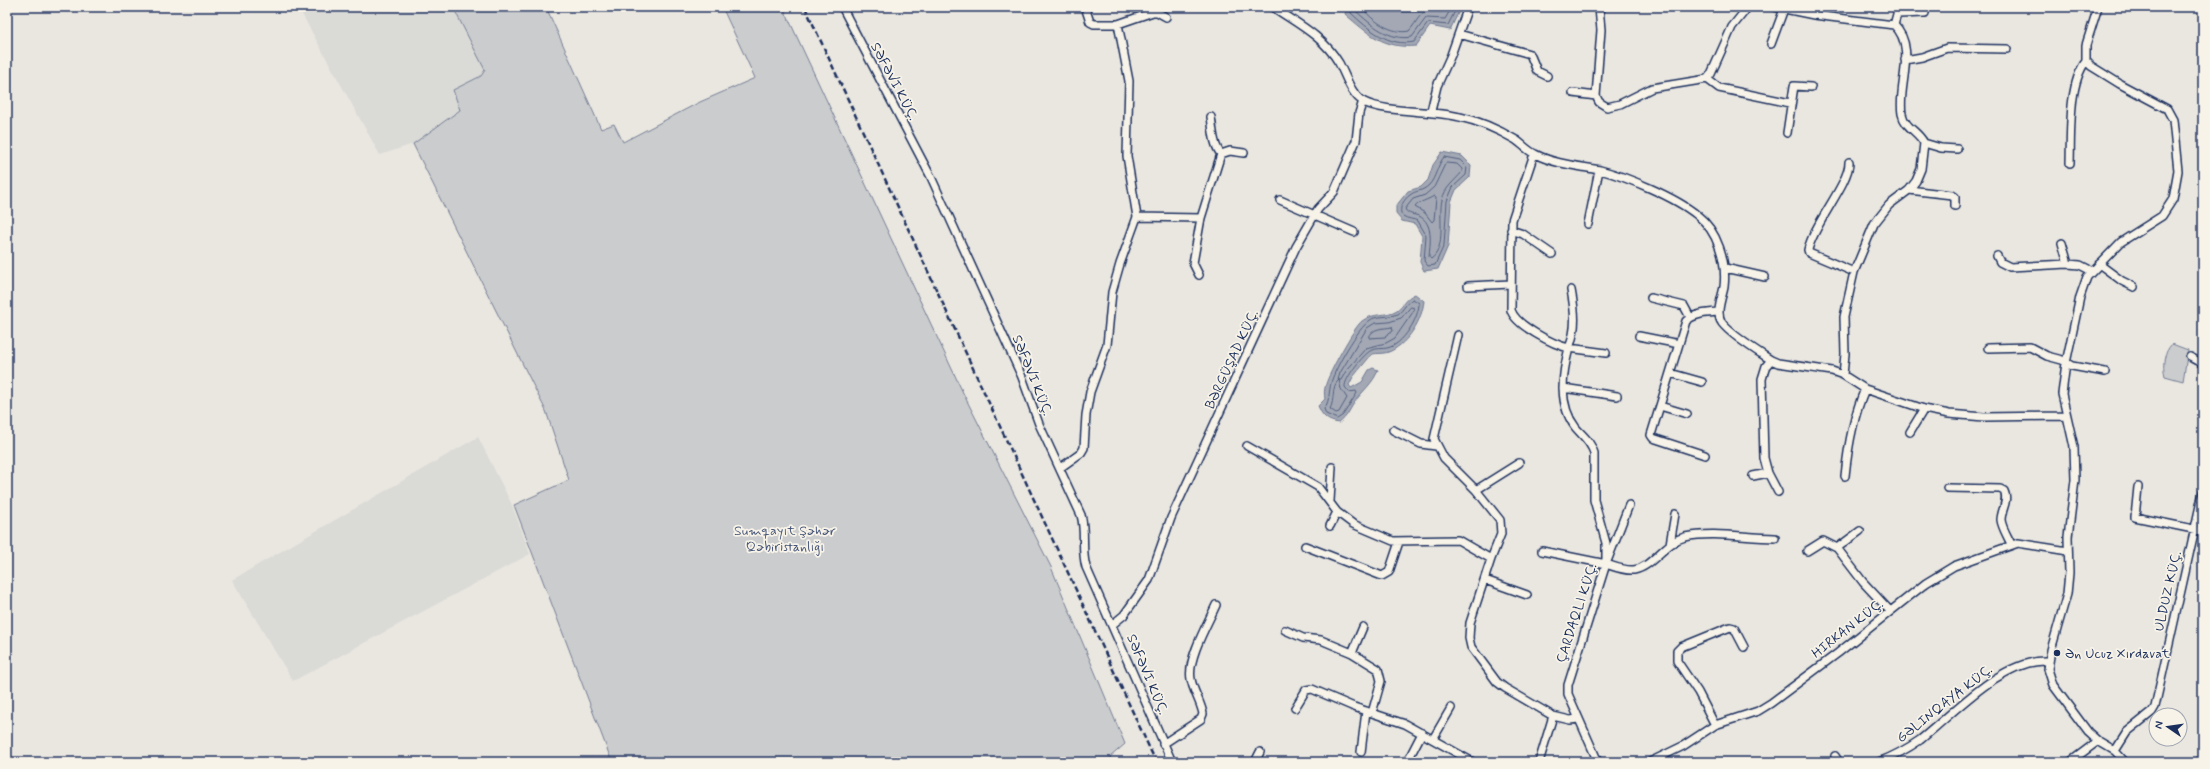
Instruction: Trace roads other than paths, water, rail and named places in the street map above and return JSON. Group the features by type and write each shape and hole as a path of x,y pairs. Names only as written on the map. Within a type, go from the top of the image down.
{"street":[{"name":"SƏFƏVI KÜÇ.","path":"842,7 934,184 1022,377 1039,424 1084,523 1084,553 1086,567 1172,762"},
{"path":"1086,7 1090,22 1094,24 1118,24 1153,12 1157,12 1166,17"},
{"path":"1273,7 1322,40 1338,62 1354,93 1363,101 1387,107 1460,117 1483,124 1514,139 1534,154 1551,160 1599,170 1659,193 1696,214 1706,222 1714,234 1725,268 1724,287 1719,312 1722,323 1771,360 1783,364 1832,371 1843,375 1865,389 1924,409 1949,414 1984,417 2066,416"},
{"path":"1431,112 1437,86 1459,34 1468,7"},
{"path":"1598,7 1601,30 1596,96 1602,106 1613,107 1652,88 1706,79 1711,74 1732,27 1748,7"},
{"path":"1775,7 1814,15 1894,25 1900,31 1904,39 1905,60 1902,112 1906,124 1924,143 1941,148 1957,149"},
{"path":"2070,163 2078,72 2086,61 2086,45 2098,7"},
{"path":"1771,44 1784,9"},
{"path":"1894,25 1899,10 1925,13"},
{"path":"1060,468 1081,453 1084,448 1086,415 1090,392 1107,345 1112,292 1120,264 1137,217 1127,156 1129,81 1118,24"},
{"path":"1459,34 1530,54 1537,71 1547,76"},
{"path":"1905,60 1922,57 1947,48 2007,49"},
{"path":"2086,61 2091,66 2120,84 2167,109 2173,120 2178,171 2173,199 2162,216 2155,222 2129,236 2092,271 2083,286 2066,363 2062,394 2074,447 2076,464 2068,551 2070,573 2067,594 2048,662 2048,669 2053,685 2088,732 2098,741 2114,751 2125,762"},
{"path":"1706,79 1719,88 1790,103"},
{"path":"1787,133 1790,103 1794,86 1811,87"},
{"path":"1573,93 1596,96"},
{"name":"BƏRGÜŞAD KÜÇ.","path":"1112,624 1124,615 1149,580 1171,518 1296,248 1314,215 1334,192 1356,141 1359,113 1363,101"},
{"path":"1211,117 1215,142 1217,149 1221,154"},
{"path":"1843,375 1845,358 1844,316 1854,272 1874,224 1889,205 1909,190 1916,181 1921,169 1924,143"},
{"path":"1199,275 1193,263 1201,218 1221,154 1230,150 1244,153"},
{"path":"1534,154 1514,213 1511,230 1510,299 1513,316 1552,342 1569,348 1606,353"},
{"path":"1849,162 1847,174 1817,227 1808,250 1809,253 1854,272"},
{"path":"1588,224 1599,170"},
{"path":"1909,190 1952,195 1955,197 1954,206"},
{"path":"1280,200 1354,232"},
{"path":"1137,217 1201,218"},
{"path":"1511,230 1523,234 1552,254"},
{"path":"2062,243 2068,264"},
{"path":"1997,256 2000,262 2010,267 2068,264 2080,265 2092,271"},
{"path":"2099,264 2117,278 2134,287"},
{"path":"1725,268 1765,277"},
{"path":"1468,286 1511,284"},
{"path":"1571,290 1575,315 1575,329 1569,348 1564,388 1564,403 1568,416 1592,446 1594,453 1594,500 1606,543 1606,564"},
{"path":"1651,298 1684,306 1690,317"},
{"path":"1705,455 1653,438 1651,435 1686,321 1690,317 1719,312"},
{"path":"1458,335 1434,439 1436,446 1444,458 1476,490 1500,520 1502,526 1470,623 1469,638 1471,647 1497,682 1553,716 1570,720 1578,719"},
{"path":"1639,336 1679,344"},
{"path":"1988,348 2030,347 2047,356 2079,368 2104,372"},
{"path":"2190,358 2203,364"},
{"path":"1771,360 1764,373 1762,402 1764,458 1768,473 1778,492"},
{"path":"1670,373 1702,382"},
{"path":"1564,388 1617,396"},
{"path":"1845,476 1856,411 1865,389"},
{"path":"1660,406 1687,414"},
{"path":"1910,432 1924,409"},
{"path":"1393,430 1420,444 1436,446"},
{"path":"1247,446 1318,487 1337,512 1353,524 1386,539 1399,542 1458,540 1491,559"},
{"path":"1476,490 1519,463"},
{"path":"1330,501 1332,466"},
{"path":"1753,476 1768,473"},
{"path":"2138,487 2135,517 2203,531"},
{"path":"1947,488 2000,489 2004,491 2006,502 2002,513 2002,525 2011,544"},
{"name":"ULDUZ KÜÇ.","path":"2114,751 2127,732 2152,712 2155,707 2203,492"},
{"path":"1598,762 1568,694 1568,685 1606,564 1629,505"},
{"path":"1330,526 1337,512"},
{"path":"1670,544 1675,514"},
{"path":"1837,548 1860,531"},
{"path":"1542,551 1636,570 1654,558 1670,544 1686,537 1709,535 1775,538"},
{"path":"1806,551 1823,541 1837,548 1863,582 1890,611"},
{"path":"1305,546 1382,576 1390,572 1399,542"},
{"name":"HIRKAN KÜÇ.","path":"1650,762 1683,746 1715,724 1758,711 1771,703 1890,611 1940,574 1954,566 2011,544 2024,544 2068,551"},
{"path":"1484,580 1527,595"},
{"path":"1163,744 1201,719 1204,714 1191,680 1190,670 1193,659 1216,605"},
{"path":"1352,653 1364,626"},
{"path":"1715,724 1702,699 1677,661 1678,651 1681,647 1730,627 1734,628 1744,647"},
{"path":"1285,630 1303,638 1321,640 1352,653 1378,669 1381,674 1369,712 1361,752"},
{"name":"GƏLINQAYA KÜÇ.","path":"1879,762 1902,752 1919,740 1999,676 2032,661 2048,662"},
{"path":"1294,708 1306,690 1312,689 1369,712 1405,724 1473,762"},
{"path":"1433,739 1451,708"},
{"path":"1539,762 1553,716"},
{"path":"1407,762 1422,733"},
{"path":"2070,762 2098,741"},
{"path":"1255,762 1260,752"},
{"path":"1835,756 1839,762"}],"water":[{"path":"1347,7 1461,7 1450,30 1430,26 1416,46 1405,46 1386,42 1369,34 1345,14"},
{"path":"1442,152 1462,156 1471,165 1470,177 1456,190 1451,202 1448,246 1438,269 1424,271 1420,262 1422,236 1415,224 1402,221 1396,214 1396,206 1408,191 1421,187 1428,180 1433,165"},
{"path":"1415,294 1424,301 1421,316 1414,330 1398,347 1391,351 1372,354 1353,377 1349,385 1351,388 1362,382 1369,370 1373,368 1378,370 1376,375 1354,403 1348,414 1339,423 1326,418 1318,406 1325,399 1324,394 1328,378 1358,325 1366,318 1371,316 1397,310"}],"railway":[{"path":"805,7 1156,762"}],"place":[{"name":"Ən Ucuz Xırdavat","path":"2057,653"}],"park label":[{"name":"Sumqayıt Şəhər Qəbiristanlığı","path":"785,538"}]}
